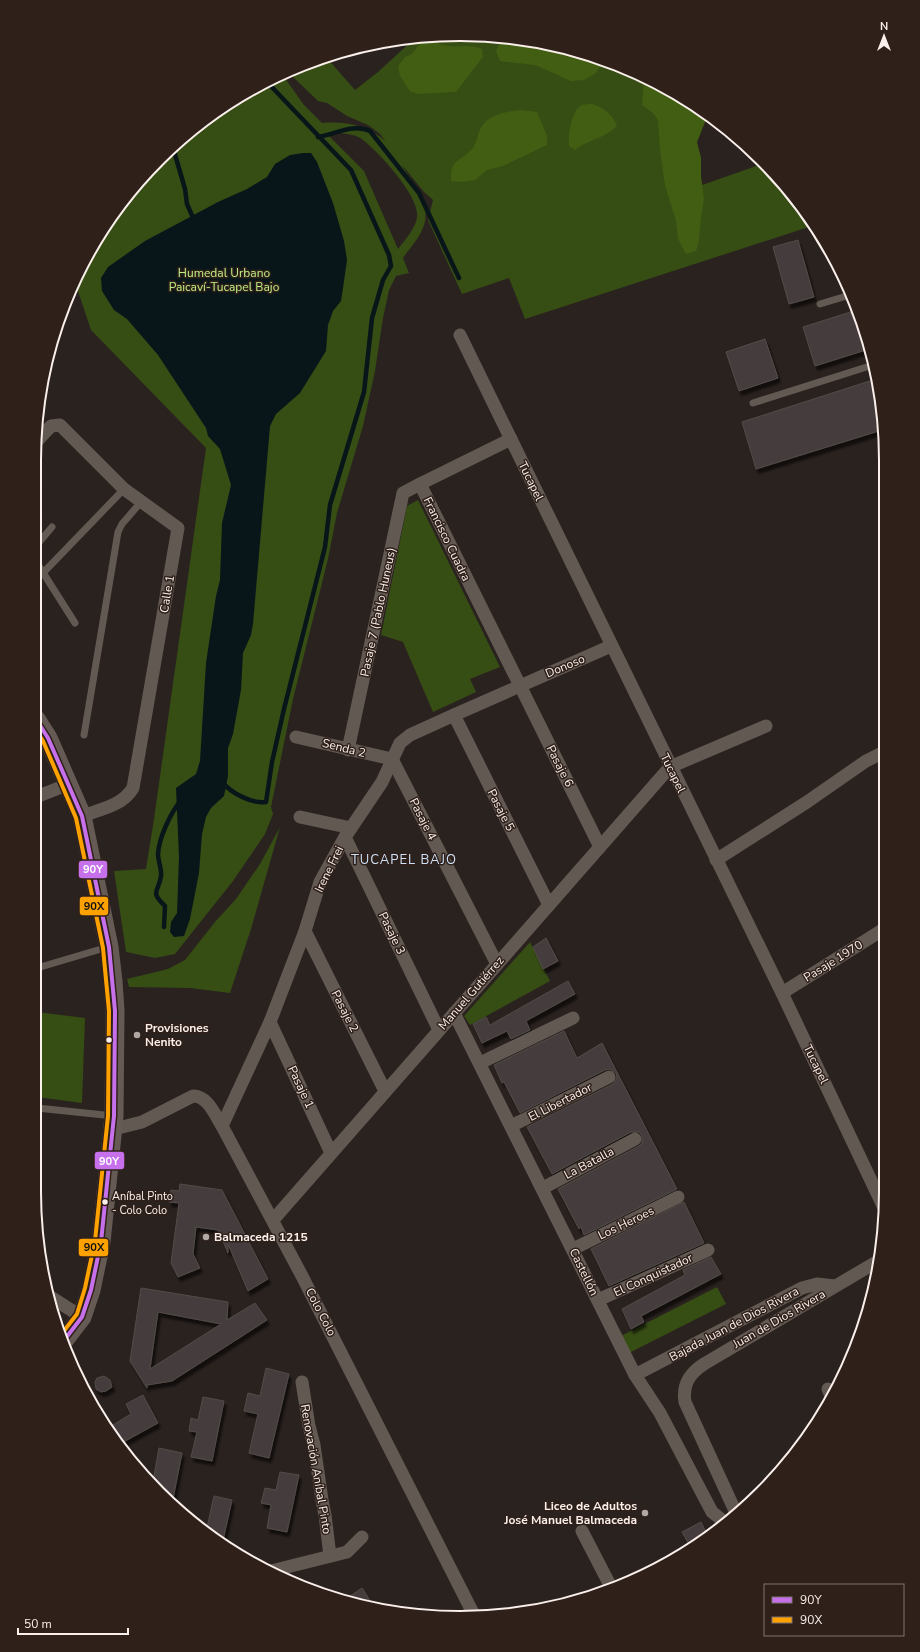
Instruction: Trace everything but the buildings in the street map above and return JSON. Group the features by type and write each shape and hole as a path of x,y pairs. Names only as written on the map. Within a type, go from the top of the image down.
{"street":[{"name":"Tucapel","path":"460,336 782,993 879,1197"},
{"name":"Calle 1","path":"42,436 51,426 60,425 124,489 176,525 178,531 133,788 128,797 119,803 82,816"},
{"name":"Francisco Cuadra","path":"510,439 420,484 520,686"},
{"name":"Pasaje 7 (Pablo Huneus)","path":"348,750 403,493 420,484"},
{"name":"Donoso","path":"520,686 611,646"},
{"name":"Irene Frei","path":"222,1126 270,1022 305,931 320,882 348,833 382,782 396,749 404,739 520,686"},
{"name":"Pasaje 6","path":"520,686 600,847"},
{"name":"Pasaje 5","path":"454,715 549,905"},
{"path":"670,767 766,726"},
{"path":"41,727 48,738 82,816 108,947 115,1011 114,1122 101,1242 91,1290 82,1317 67,1337"},
{"name":"Senda 2","path":"296,737 392,759"},
{"path":"716,860 807,802 866,761 879,754"},
{"name":"Pasaje 4","path":"392,759 497,964"},
{"name":"Manuel Gutiérrez","path":"273,1220 670,767"},
{"path":"41,795 69,784"},
{"path":"300,817 348,833"},
{"name":"Pasaje 3","path":"348,833 439,1030"},
{"name":"Pasaje 2","path":"305,931 386,1091"},
{"name":"Pasaje 1970","path":"782,993 879,932"},
{"name":"Castellón","path":"454,1013 512,1126 635,1375 660,1412 712,1512 721,1519"},
{"path":"480,1063 573,1018"},
{"name":"Pasaje 1","path":"270,1022 331,1153"},
{"name":"El Libertador","path":"512,1126 608,1077"},
{"name":"Colo Colo","path":"114,1122 142,1122 193,1096 201,1098 205,1101 222,1126 273,1220 472,1611"},
{"name":"La Batalla","path":"543,1188 635,1139"},
{"name":"Los Heroes","path":"573,1249 678,1197"},
{"name":"El Conquistador","path":"598,1300 708,1250"},
{"name":"Juan de Dios Rivera","path":"734,1509 688,1410 684,1395 685,1384 692,1374 704,1364 872,1265"},
{"name":"Bajada Juan de Dios Rivera","path":"635,1375 802,1288 817,1284 835,1286"},
{"path":"55,1300 82,1317"},
{"name":"Renovación Aníbal Pinto","path":"302,1382 309,1426 314,1445 322,1500 326,1515 330,1556"},
{"path":"582,1531 609,1583"},
{"path":"278,1569 348,1552 362,1537"}],"lane":[{"path":"820,304 845,296"},
{"path":"753,404 868,367"},
{"path":"44,573 124,489"},
{"path":"84,736 118,532 122,524 141,502"},
{"path":"41,540 52,527"},
{"path":"41,569 75,623"},
{"path":"41,967 108,947"},
{"path":"41,1109 114,1122"}],"green space":[{"name":"Humedal Urbano Paicaví-Tucapel Bajo","path":"460,41 515,45 542,49 595,63 645,84 674,100 685,191 758,166 775,184 808,227 525,319 509,278 462,294 428,220 433,200 424,192 402,165 421,196 424,204 425,221 418,237 403,258 409,273 396,276 389,290 375,371 363,426 337,513 328,559 293,699 271,807 273,814 265,834 233,881 175,954 155,958 126,952 114,871 146,869 206,448 91,330 78,290 97,250 112,227 145,184 164,164 184,145 227,112 275,84 286,79 304,105 322,123 356,125 371,131 385,141 380,134 368,125 347,116 327,103 318,101 293,76 330,62 355,90 378,72 408,45 433,42","holes":["340,133 361,138 379,154 388,164 412,198 416,208 416,221 398,249 364,171 328,135"]},
{"path":"435,42 450,46 468,46 482,49 483,57 456,92 417,94 410,91 400,76 398,66 405,57 412,54 420,43"},
{"path":"499,43 515,45 568,55 601,65 596,73 584,80 571,81 535,65 500,61 496,51"},
{"path":"644,83 670,97 705,121 697,142 701,158 701,176 704,199 699,241 696,251 686,254 678,239 676,221 665,185 660,150 658,120 653,113 642,105"},
{"path":"592,104 607,112 613,118 617,126 607,134 580,146 575,150 569,146 569,136 575,112 582,105"},
{"path":"520,110 537,112 547,136 547,145 503,166 487,170 475,180 462,182 451,181 451,174 454,165 473,147 482,126 490,118 496,115"},
{"path":"418,500 500,667 470,679 476,692 433,712 403,642 381,635 407,506"},
{"path":"280,827 251,929 230,993 190,988 129,987 127,979 168,969 185,960 215,922 236,899 260,864"},
{"path":"530,942 550,981 470,1025 464,1016"},
{"path":"41,1012 85,1018 82,1103 41,1098"},
{"path":"717,1287 726,1304 627,1354 619,1337"}],"shaded area":[{"path":"311,153 317,162 333,203 344,241 347,260 341,301 333,311 328,325 326,351 300,393 276,414 270,426 253,624 251,635 243,653 241,690 233,734 228,748 228,776 224,796 211,808 206,817 202,834 199,873 190,919 184,936 174,937 170,932 171,922 177,913 179,857 176,788 196,774 200,761 206,663 216,596 220,580 222,523 231,485 220,449 208,436 206,428 158,355 127,319 114,310 102,291 101,278 108,267 145,241 218,202 247,189 267,177 275,164 290,155"}],"waterway":[{"path":"222,782 242,797 254,801 266,802 272,762 284,709 325,547 330,505 364,392 372,318 383,280 391,266 389,255 351,170 271,86"},
{"path":"318,137 358,128 370,131 419,193 459,278"},
{"path":"175,154 185,189 187,204 194,220"},
{"path":"164,927 165,906 156,894 161,873 158,854 166,825 182,799"}],"transit line":[{"name":"90Y","path":"41,727 48,738 82,816 109,947 115,1011 114,1116 101,1242 91,1290 82,1317 67,1337"},
{"name":"90X","path":"41,738 76,818 103,948 109,1011 108,1116 95,1241 85,1288 77,1314 64,1330"}],"place":[{"name":"Provisiones Nenito","path":"137,1035"},
{"name":"Aníbal Pinto - Colo Colo","path":"105,1202"},
{"name":"Balmaceda 1215","path":"206,1237"},
{"name":"Liceo de Adultos José Manuel Balmaceda","path":"645,1513"}],"district":[{"name":"TUCAPEL BAJO","path":"404,859"}]}
